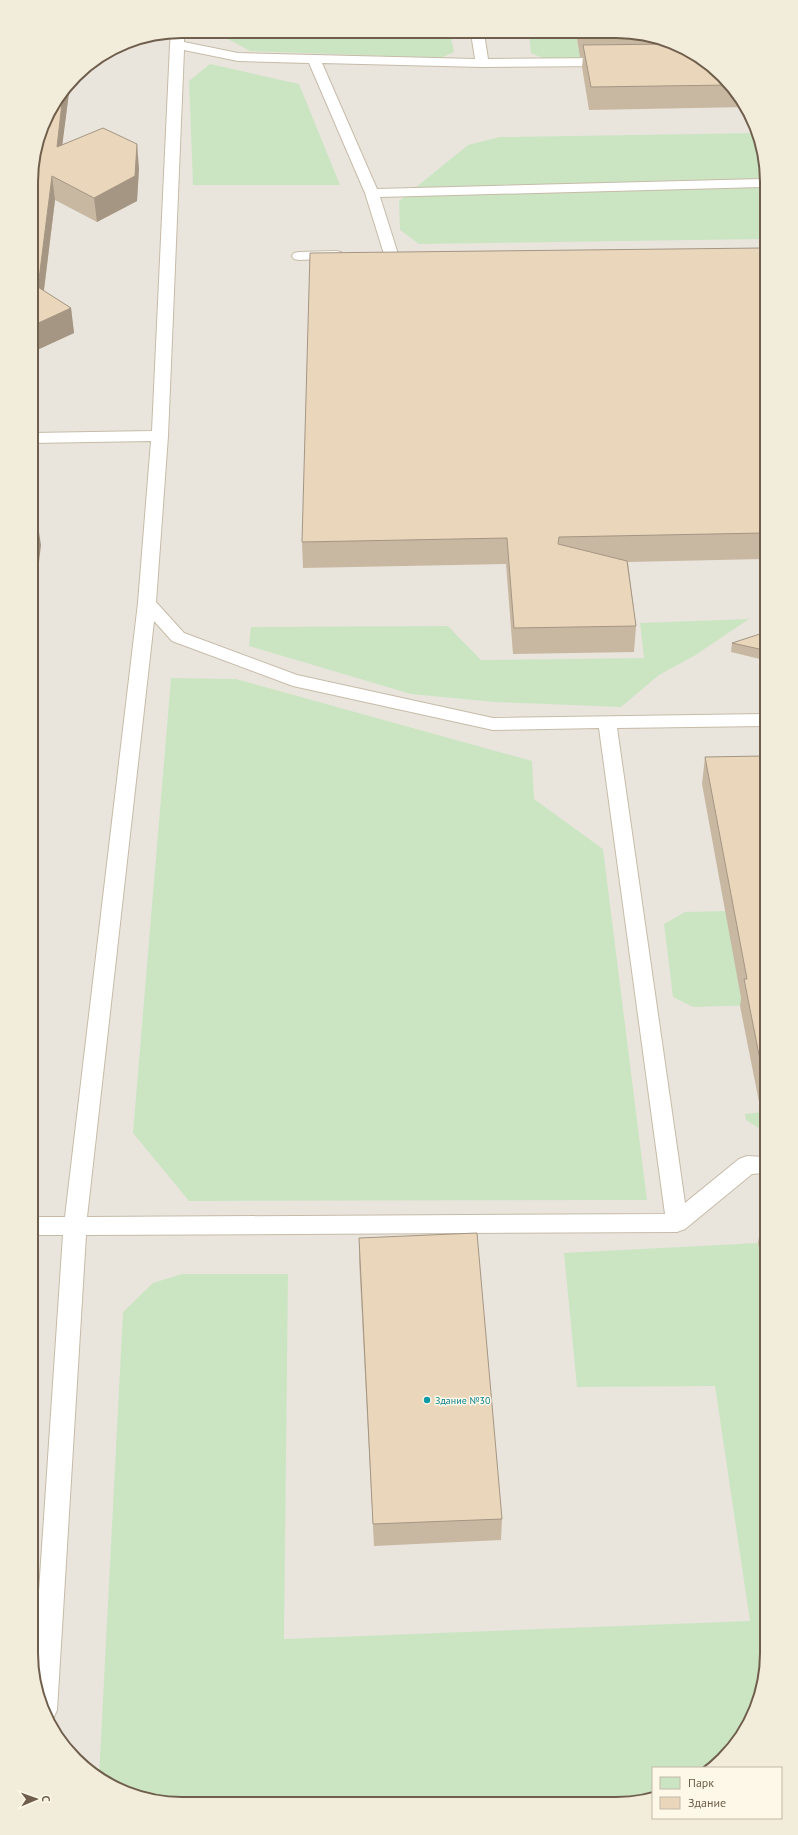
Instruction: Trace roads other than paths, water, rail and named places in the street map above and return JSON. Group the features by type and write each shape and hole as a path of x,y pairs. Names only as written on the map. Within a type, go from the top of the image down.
{"lane":[{"path":"45,1696 75,1226 146,603 160,436 177,38 238,57 482,63 624,62"},
{"path":"479,38 482,63"},
{"path":"314,59 372,193 391,254"},
{"path":"372,193 760,183"},
{"path":"298,256 353,254"},
{"path":"376,254 407,254"},
{"path":"38,438 160,436"},
{"path":"146,603 178,637 293,680 493,724 760,720"},
{"path":"607,722 677,1223"},
{"path":"38,1226 677,1223 747,1165 760,1165"}],"place":[{"name":"Здание №30","path":"427,1400"}]}
